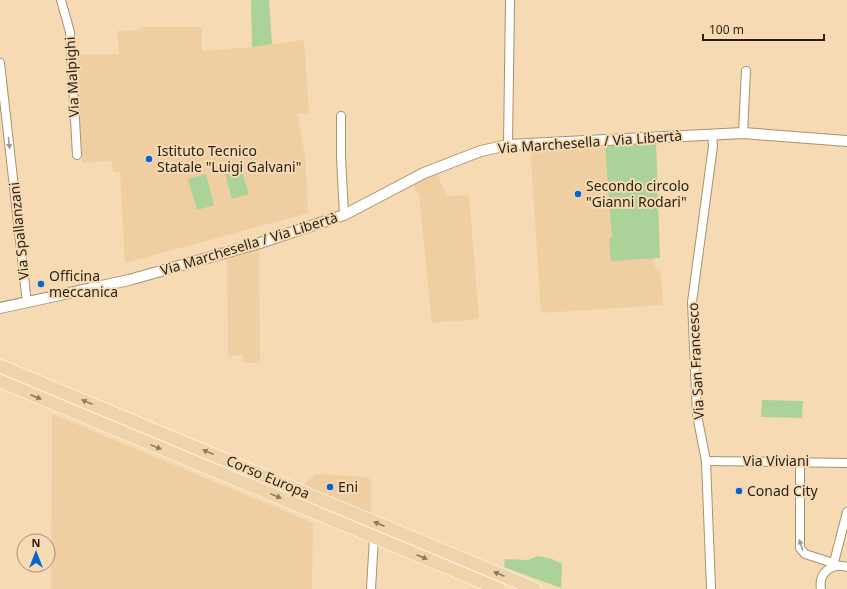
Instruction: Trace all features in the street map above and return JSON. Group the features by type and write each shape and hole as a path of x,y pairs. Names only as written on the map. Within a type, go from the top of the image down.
{"main road":[{"name":"Corso Europa","path":"0,366 535,589"},
{"name":"Corso Europa","path":"0,381 499,589"}],"street":[{"name":"Via Malpighi","path":"61,0 70,32 77,155"},
{"path":"508,145 510,0"},
{"name":"Via Spallanzani","path":"0,63 27,303"},
{"path":"743,134 746,71"},
{"path":"341,116 341,157 344,215"},
{"name":"Via Marchesella / Via Libertà","path":"0,308 129,280 260,243 344,215 424,173 481,151 508,145 712,134 743,134 847,141"},
{"name":"Via San Francesco","path":"710,589 706,461 696,415 692,302 713,146 712,134"},
{"name":"Via Viviani","path":"706,461 847,462"},
{"path":"800,461 800,548 805,554 833,565 847,567"},
{"path":"821,589 824,572 833,565 847,512"},
{"path":"371,589 374,537"}],"shaded area":[{"path":"141,27 202,27 202,51 252,47 304,40 309,113 297,114 305,155 308,213 125,263 120,172 113,172 112,161 82,163 75,54 119,54 117,31 141,30"},
{"name":"Secondo circolo \"Gianni Rodari\"","path":"543,145 545,149 605,146 613,238 609,238 611,261 654,258 655,268 661,273 663,305 541,313 530,146"},
{"path":"436,170 446,196 469,195 479,319 432,323 419,195 411,183"},
{"path":"259,245 260,363 243,363 243,354 228,357 227,254"},
{"path":"52,414 313,523 312,589 51,589 51,573 56,573 56,533 51,533"},
{"path":"316,474 367,477 371,480 371,513 301,487"}],"green space":[{"path":"251,0 269,0 272,44 252,47"},
{"path":"656,142 660,258 611,261 609,238 612,237 605,146"},
{"path":"240,165 249,194 232,199 224,170"},
{"name":"Istituto Tecnico Statale \"Luigi Galvani\"","path":"206,174 214,205 197,210 188,179"},
{"path":"762,400 803,401 802,418 761,417"},
{"path":"538,556 552,559 562,564 561,588 504,567 505,559 528,560"}],"place":[{"name":"Istituto Tecnico Statale \"Luigi Galvani\"","path":"149,159"},
{"name":"Secondo circolo \"Gianni Rodari\"","path":"578,194"},
{"name":"Officina meccanica","path":"41,284"},
{"name":"Eni","path":"330,487"},
{"name":"Conad City","path":"739,491"}]}
